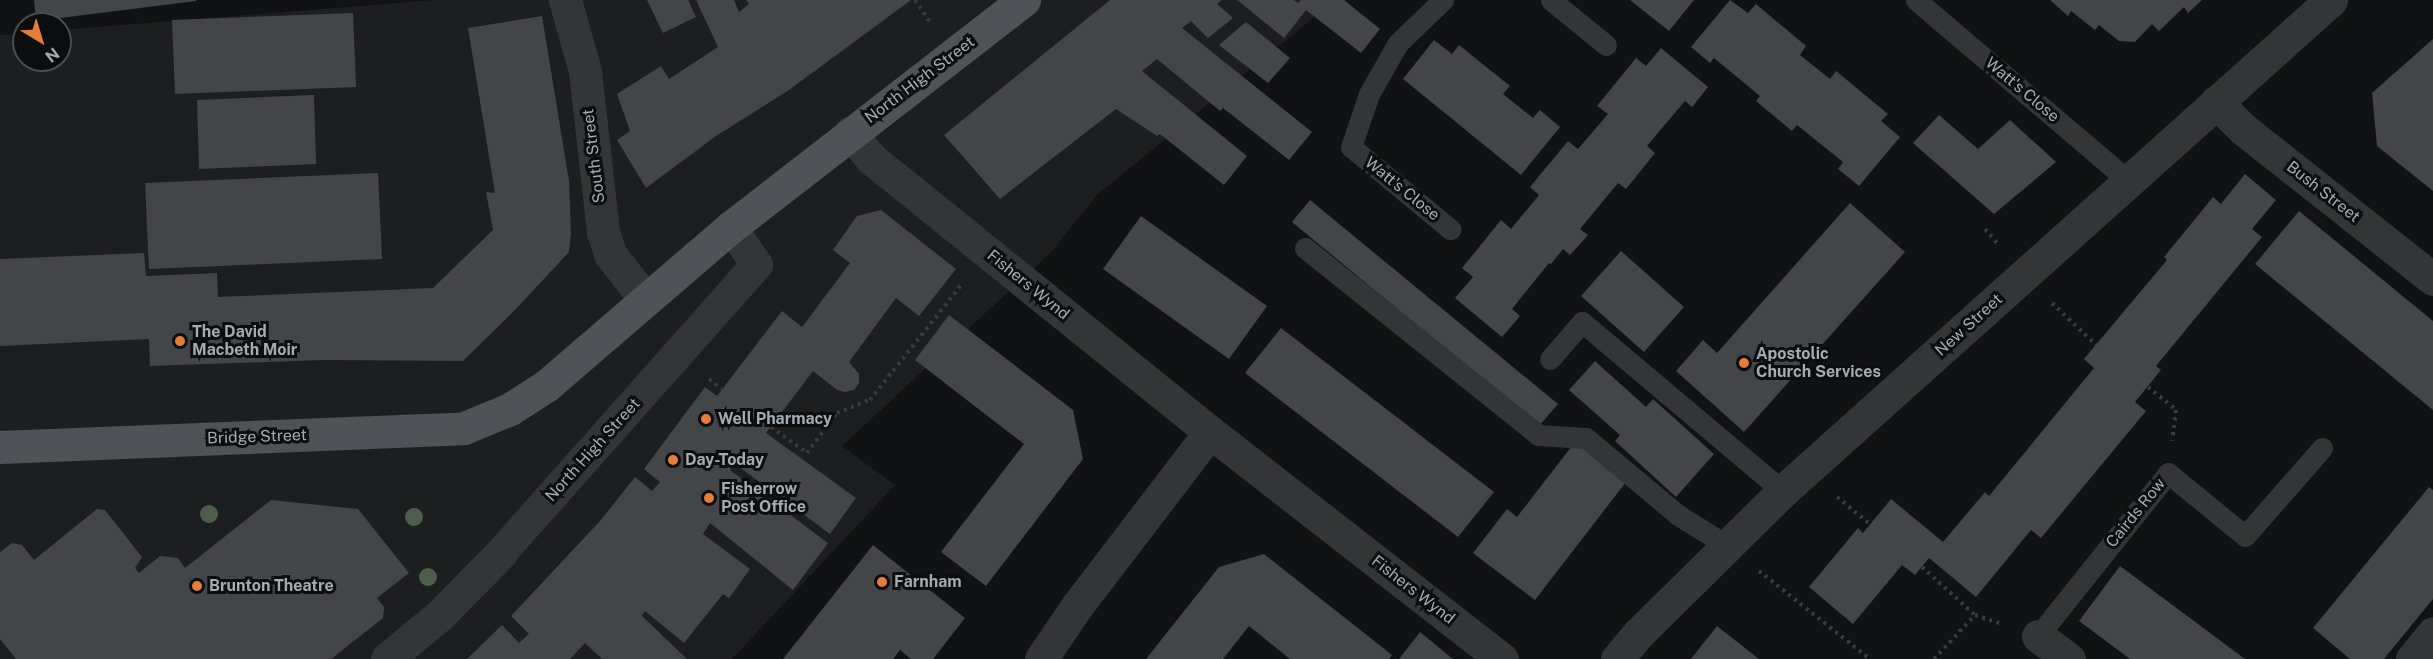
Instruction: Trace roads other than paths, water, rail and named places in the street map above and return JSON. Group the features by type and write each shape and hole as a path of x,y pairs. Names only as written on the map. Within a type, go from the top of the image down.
{"main road":[{"name":"North High Street","path":"510,409 546,386 731,226 1024,0"},
{"name":"Bridge Street","path":"0,447 464,428 510,409"}],"street":[{"name":"South Street","path":"565,0 585,71 603,232 610,254 646,300"},
{"name":"New Street","path":"1617,659 1639,633 1783,491 2331,0"},
{"name":"Bush Street","path":"2216,102 2243,129 2433,279"},
{"name":"Fishers Wynd","path":"850,133 873,160 1210,432 1502,659"},
{"name":"North High Street","path":"387,659 440,615 502,552 757,266 731,226"},
{"path":"1041,659 1077,606 1210,432"},
{"path":"2412,659 2433,633"},
{"path":"2038,636 2069,659"}],"lane":[{"name":"Watt's Close","path":"1443,0 1398,43 1369,94 1351,147 1450,229"},
{"path":"1551,0 1606,45"},
{"name":"Watt's Close","path":"1916,0 2128,181"},
{"path":"1305,248 1538,435 1586,438 1678,515 1728,546"},
{"path":"1550,360 1582,322 1783,491"},
{"name":"Cairds Row","path":"2038,636 2168,473 2246,536 2322,448"}],"place":[{"name":"The David Macbeth Moir","path":"180,341"},
{"name":"Apostolic Church Services","path":"1744,363"},
{"name":"Well Pharmacy","path":"706,419"},
{"name":"Day-Today","path":"673,460"},
{"name":"Fisherrow Post Office","path":"709,498"},
{"name":"Farnham","path":"882,582"},
{"name":"Brunton Theatre","path":"197,586"}]}
